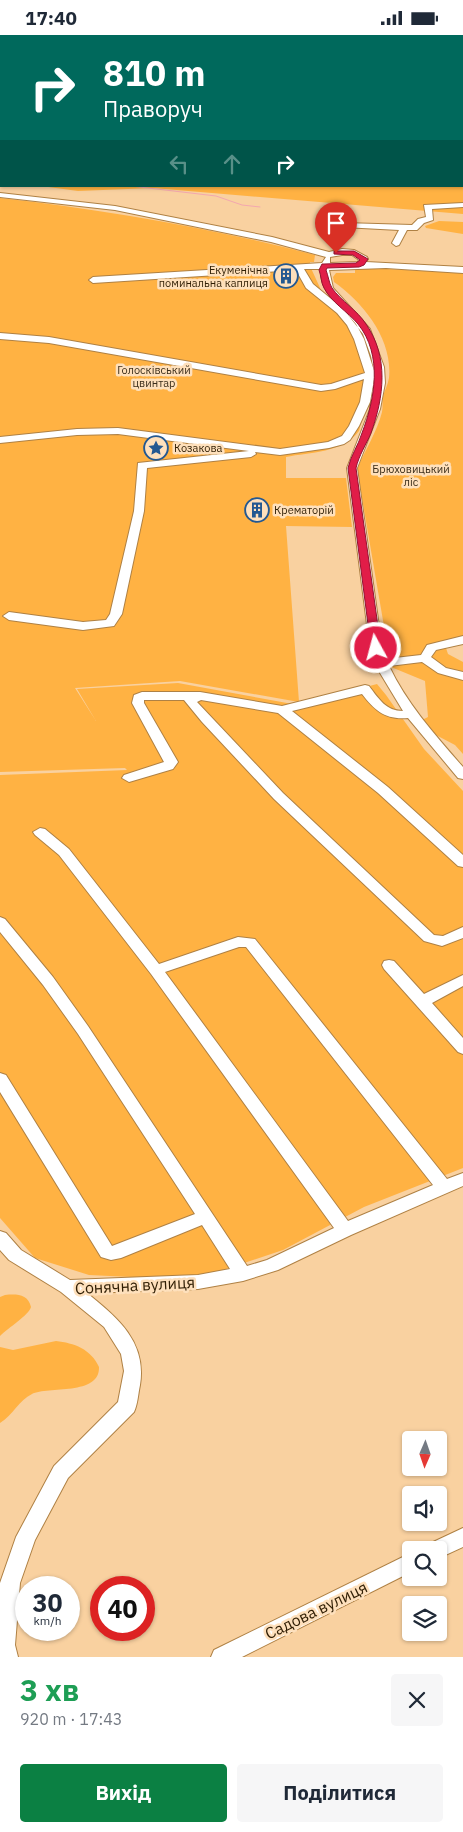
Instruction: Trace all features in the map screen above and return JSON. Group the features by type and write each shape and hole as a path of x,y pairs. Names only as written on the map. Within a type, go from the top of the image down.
{"street":[{"path":"0,195 115,209 272,241 340,266 386,265 463,271"},
{"path":"343,225 414,228 421,221 430,219 427,207 463,205"},
{"path":"396,243 404,228"},
{"path":"93,280 298,267 327,260 348,252 374,263 386,265"},
{"path":"357,265 364,261 363,257"},
{"path":"327,260 323,270 327,288 362,324 370,337 379,368 378,393 374,411 366,435 354,458 352,468 376,648 380,663 409,714 463,775"},
{"path":"0,440 77,432 118,431 286,452 329,445 346,438 365,402 370,374 359,339 351,324 340,311 309,286 298,267"},
{"path":"0,336 49,340 321,388 332,387 370,374"},
{"path":"9,616 83,626 110,623 116,614 135,534 139,511 142,465 273,451"},
{"path":"425,658 431,648 463,640"},
{"path":"380,663 425,658"},
{"path":"425,658 435,668 450,675 463,677"},
{"path":"129,778 160,769 171,763 148,725 138,703 138,698 149,695 200,696 282,710 365,689 380,709 388,714 397,716 409,714"},
{"path":"200,696 190,700 192,704 245,763 308,824 384,893 429,938 436,942 442,942 463,933"},
{"path":"282,710 384,790 463,863"},
{"path":"40,832 64,852 156,970 345,1230"},
{"path":"0,922 48,981 83,1031 243,1274"},
{"path":"156,970 238,942 250,943 444,1187"},
{"path":"389,965 463,1047"},
{"path":"422,1002 463,979"},
{"path":"0,1079 107,1252 121,1251 205,1217"},
{"name":"Сонячна вулиця","path":"67,1287 198,1282 243,1274 272,1265 345,1230 463,1179"},
{"path":"0,1238 15,1255 67,1287"},
{"name":"Сонячна вулиця","path":"8,1657 6,1645 10,1583 26,1537 61,1472 127,1406 133,1371 130,1352 110,1322 67,1287"},
{"path":"447,1545 463,1537"},
{"name":"Садова вулиця","path":"221,1657 402,1567"}],"green space":[{"path":"48,187 463,187 463,214 153,188 78,191"},
{"name":"Голосківський цвинтар","path":"0,198 79,208 198,228 315,255 314,262 310,262 310,266 321,290 359,324 365,334 375,370 359,431 352,438 335,448 286,457 286,478 346,478 352,527 286,526 299,702 180,681 75,688 96,721 77,689 178,683 298,705 377,684 424,749 463,791 463,1168 364,1207 283,1250 193,1280 89,1275 35,1258 0,1218 0,775 127,770 125,768 0,772"},
{"path":"439,221 463,222 463,234 426,228 425,226"},
{"name":"Брюховицький ліс","path":"369,268 463,273 463,643 449,645 446,648 448,654 463,662 463,754 455,745 434,734 422,720 428,717 425,681 391,667 357,469 380,419 383,397 389,378 389,364 381,336 374,324 356,301 334,282 333,277 336,273 355,273 355,270"},
{"path":"5,1295 25,1297 31,1307 22,1318 0,1336 0,1297"},
{"path":"56,1341 69,1343 87,1351 99,1367 97,1376 91,1382 82,1386 32,1394 23,1400 0,1423 0,1347 13,1350"}],"waterway":[{"path":"140,187 216,196 242,205 260,207"}],"place":[{"name":"Екуменічна поминальна каплиця","path":"286,276"},
{"name":"Козакова","path":"156,448"},
{"name":"Крематорій","path":"257,510"}],"route":[{"path":"336,253 354,253 364,259 361,264 347,267 324,266 323,270 327,288 362,324 370,337 379,368 380,378 374,411 366,435 354,458 352,468 376,648"}]}
